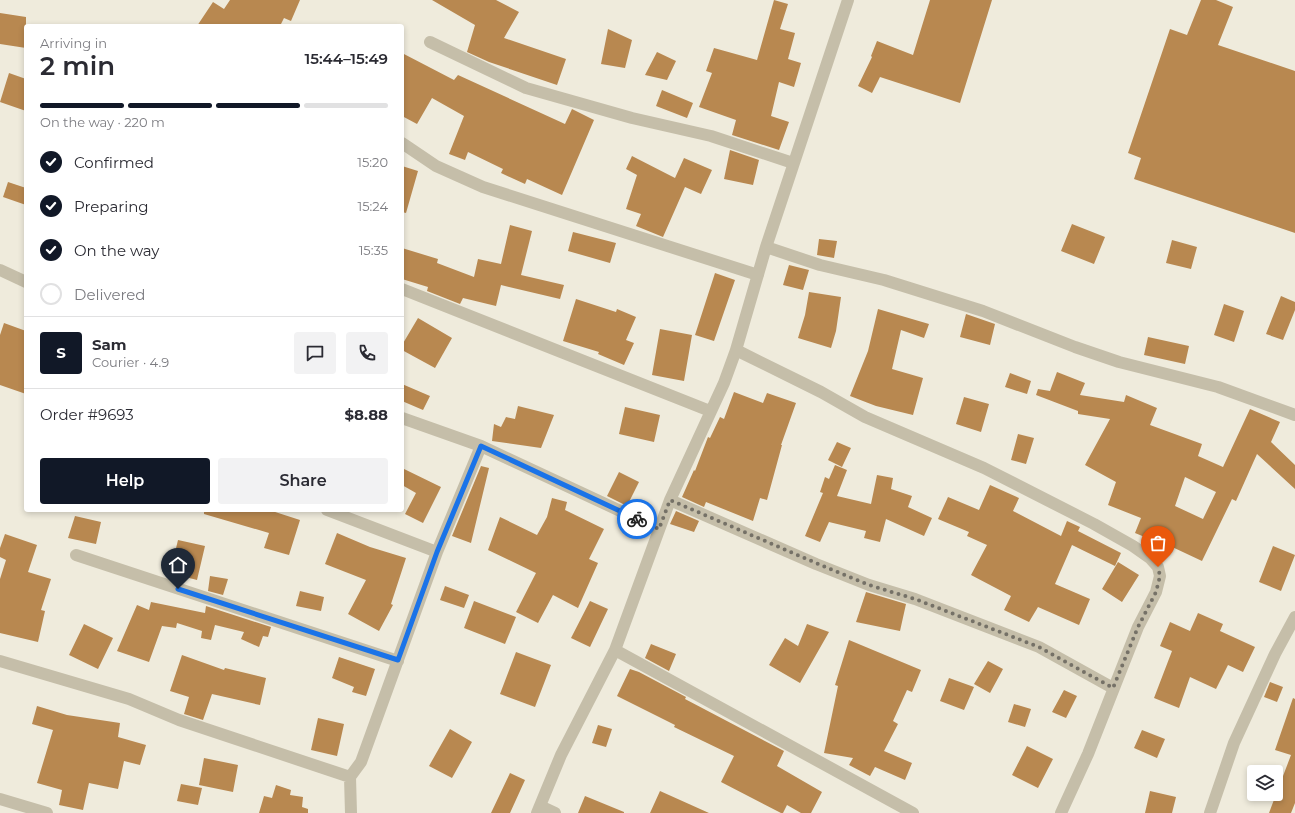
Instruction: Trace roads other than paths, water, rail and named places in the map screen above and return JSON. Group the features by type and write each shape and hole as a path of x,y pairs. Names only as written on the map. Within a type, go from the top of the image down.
{"street":[{"path":"555,813 538,809 562,755 615,650 670,500 724,383 736,350 793,163 848,0"},
{"path":"430,42 526,88 632,118 711,136 793,163"},
{"path":"404,144 436,166 483,187 758,275"},
{"path":"766,248 820,265 884,280 983,311 1075,347 1119,362 1218,387 1295,414"},
{"path":"0,270 24,281"},
{"path":"404,290 710,411"},
{"path":"736,350 821,392 865,417 984,468 1094,524 1133,546 1150,558 1158,567 1160,576 1156,592 1138,627 1088,754 1061,813"},
{"path":"404,419 481,446 659,529"},
{"path":"351,813 350,777 361,762 437,552 481,446"},
{"path":"670,500 823,567 869,585 915,599 1039,647 1113,688"},
{"path":"333,512 437,552"},
{"path":"76,555 398,660"},
{"path":"1210,813 1234,743 1295,617"},
{"path":"615,650 913,813"},
{"path":"0,661 129,699 179,720 350,777"},
{"path":"0,799 47,813"}]}
